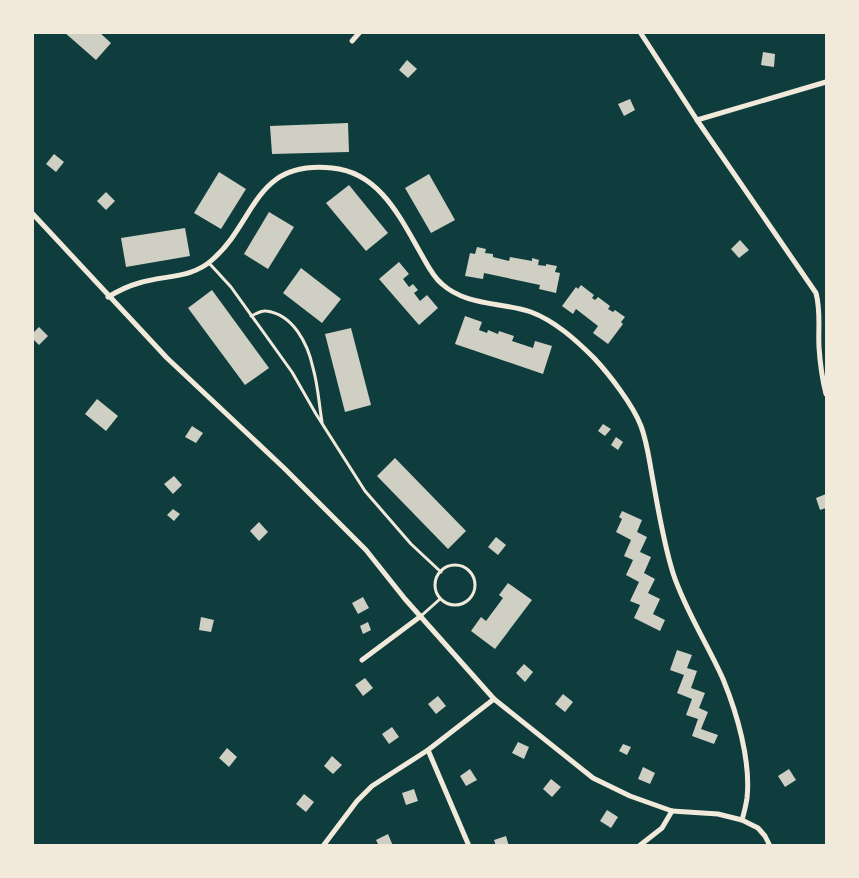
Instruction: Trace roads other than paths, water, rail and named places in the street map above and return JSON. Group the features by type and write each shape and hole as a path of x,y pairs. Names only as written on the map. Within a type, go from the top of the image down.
{"street":[{"path":"352,41 360,32"},
{"path":"640,32 697,120 816,293 819,304 819,346 822,377 826,394"},
{"path":"697,120 826,82"},
{"path":"108,297 141,282 194,272 215,258 235,233 258,195 268,186 288,173 309,168 330,167 359,174 372,183 397,211 428,266 439,282 445,287 472,300 533,313 548,320 574,339 595,359 618,387 640,423 645,438 661,525 674,575 723,680 741,735 748,779 747,800 742,820"},
{"path":"32,213 108,297 167,358 366,550 494,699 593,778 630,796 672,811 718,814 742,820 758,828 766,836 770,846"},
{"path":"362,660 421,616"},
{"path":"323,846 357,801 372,786 428,750 494,699"},
{"path":"428,750 469,846"},
{"path":"639,846 662,828 672,811"}],"lane":[{"path":"209,263 232,287 292,372 365,491 411,544 440,572"},
{"path":"251,316 264,310 280,315 295,327 304,343 313,367 322,423"},
{"path":"452,566 460,566 467,569 472,575 474,583 471,598 458,606 450,605 440,599 435,588 435,581 440,572 452,566"},
{"path":"421,616 440,599"}]}
